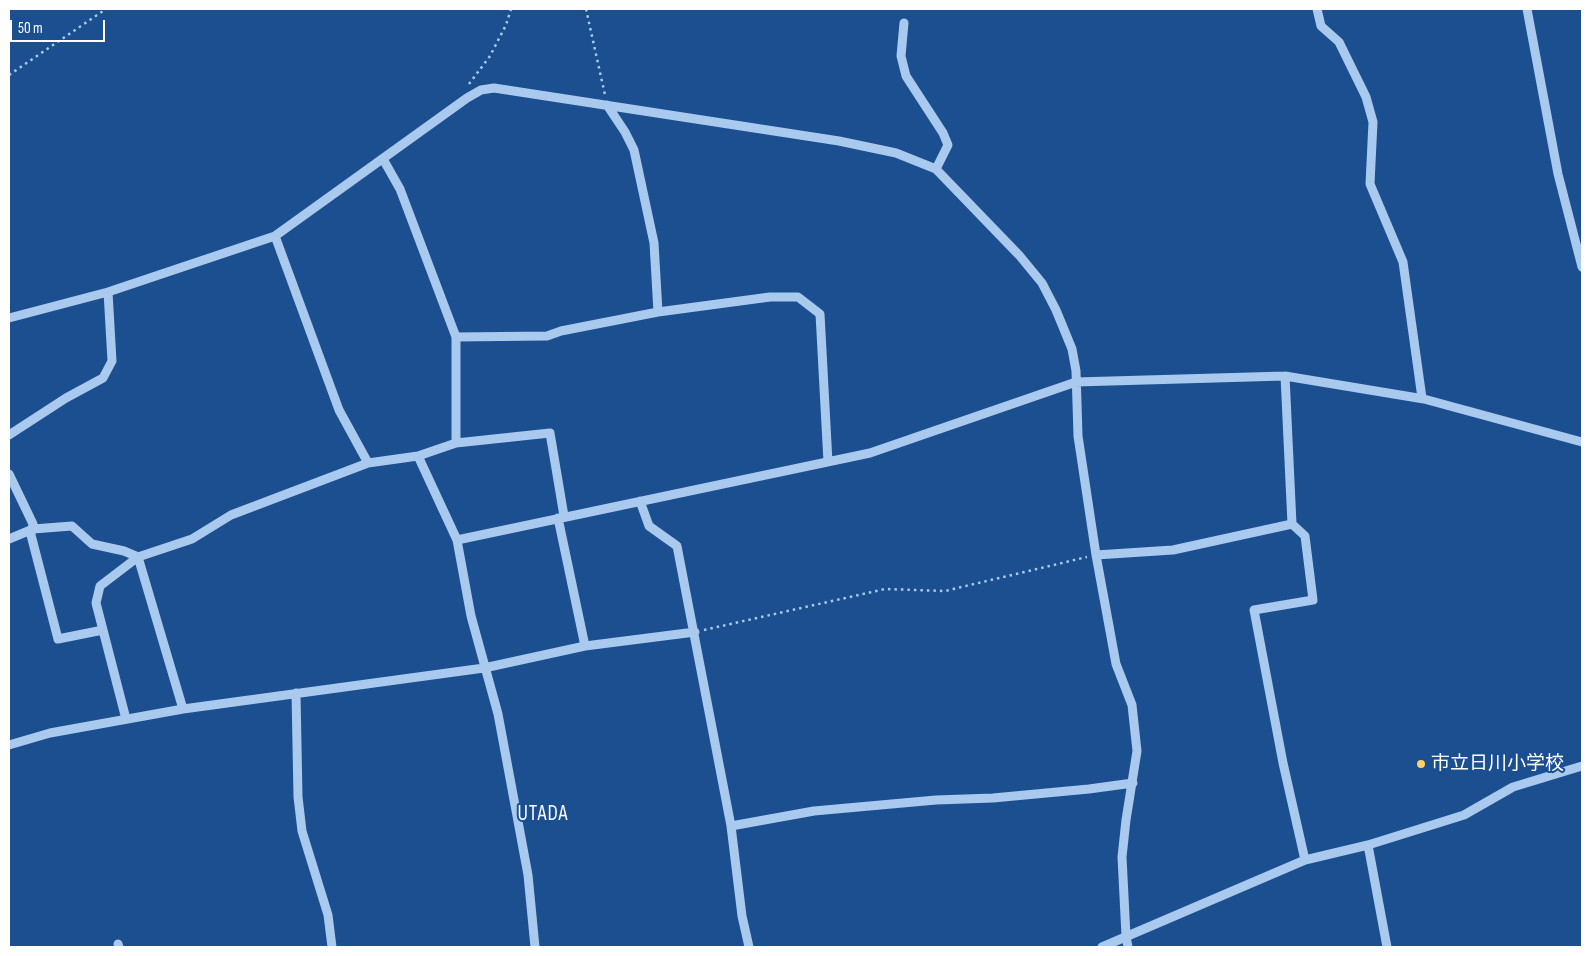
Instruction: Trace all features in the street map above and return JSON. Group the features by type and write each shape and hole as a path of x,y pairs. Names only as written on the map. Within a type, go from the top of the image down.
{"street":[{"path":"1317,9 1321,26 1339,42 1366,97 1373,122 1370,184 1403,262 1422,398 1424,399"},
{"path":"1527,9 1558,174 1580,250 1582,267"},
{"path":"904,23 901,56 906,76 943,133 948,145 936,168"},
{"path":"9,318 108,292 275,236 467,98 481,90 494,88 839,141 896,153 936,168 1019,255 1042,283 1056,310 1072,349 1076,371 1078,436 1096,555 1116,664 1132,705 1137,751 1122,857 1128,947"},
{"path":"607,105 625,132 634,150 654,243 658,312"},
{"path":"383,158 400,189 456,337 456,443"},
{"path":"275,236 339,410 368,463"},
{"path":"9,435 66,398 103,378 112,362 108,292"},
{"path":"456,337 546,336 561,331 658,312 770,297 798,297 820,314 828,462"},
{"path":"1285,376 1292,524 1305,536 1313,600 1254,610 1283,763 1306,860"},
{"path":"457,540 870,453 1076,382 1285,376 1424,399 1582,442"},
{"path":"126,719 96,603 100,586 138,557 192,539 231,516 368,463 418,456 456,443 550,433 561,517 585,646"},
{"path":"418,456 457,540 471,616 498,714 528,876 535,947"},
{"path":"9,474 33,526 31,535 58,639 103,630"},
{"path":"640,501 649,526 677,546 731,826 742,916 749,947"},
{"path":"1096,555 1173,550 1292,524"},
{"path":"9,539 33,526 72,526 92,544 124,551 138,557"},
{"path":"138,557 183,709"},
{"path":"9,745 50,733 183,709 484,668 585,646 695,632"},
{"path":"296,693 298,797 302,831 328,915 332,947"},
{"path":"1102,947 1306,860 1368,845 1464,815 1513,788 1582,766"},
{"path":"731,826 814,811 936,800 993,798 1133,783"},
{"path":"1368,845 1387,947"}],"path":[{"path":"9,75 106,9"},
{"path":"467,98 469,84 490,56 506,25 511,9"},
{"path":"586,9 607,105"},
{"path":"695,632 885,589 945,591 1096,555"}],"place":[{"name":"市立日川小学校","path":"1421,764"}],"district":[{"name":"UTADA","path":"543,815"}]}
